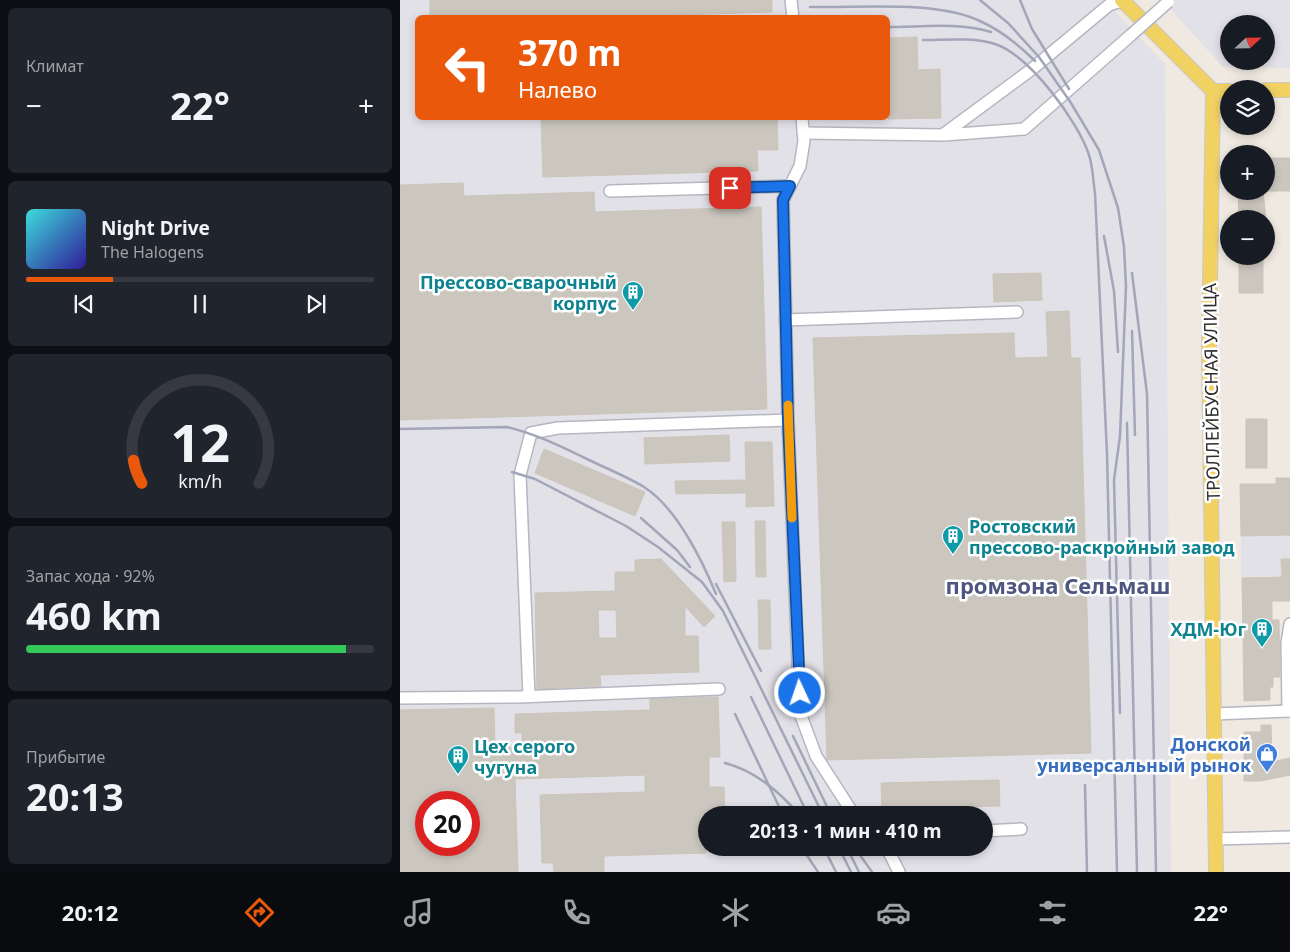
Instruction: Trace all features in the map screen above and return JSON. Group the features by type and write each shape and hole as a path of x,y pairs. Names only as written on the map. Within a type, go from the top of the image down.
{"main road":[{"path":"1123,0 1213,91 1220,91"},
{"path":"1275,90 1290,90"},
{"name":"ТРОЛЛЕЙБУСНАЯ УЛИЦА","path":"1213,91 1210,348 1216,872"}],"street":[{"path":"791,0 793,15"},
{"path":"944,134 1032,69 1109,5 1123,0"},
{"path":"803,133 944,134 1024,129 1169,1"},
{"path":"802,120 800,166 783,200 788,420 800,712 816,756 848,806"},
{"path":"610,191 790,186"},
{"path":"785,320 1017,312"},
{"path":"529,696 520,475 531,434 558,428 788,420"},
{"path":"1213,714 1289,711 1287,643 1290,624"},
{"path":"400,698 529,696 719,689"},
{"path":"993,830 1021,829"},
{"path":"1215,839 1290,837"},
{"path":"890,856 899,872"}],"shaded area":[{"path":"400,0 1104,0 1165,64 1171,872 400,872"},
{"path":"1162,0 1290,0 1290,68 1275,68 1275,15 1220,15 1220,64"},
{"path":"1290,535 1290,576 1241,577 1241,536"}],"building":[{"path":"430,0 772,0 772,12 682,15 430,15"},
{"path":"917,37 918,70 940,69 941,118 890,119 890,38"},
{"path":"541,120 777,120 778,150 757,150 758,171 543,177"},
{"path":"1275,158 1290,158 1290,191 1275,191"},
{"name":"Прессово-сварочный корпус","path":"463,183 464,196 594,192 595,212 761,207 767,409 400,420 400,185"},
{"path":"1238,200 1264,200 1265,210 1239,210"},
{"path":"1239,265 1263,265 1263,293 1239,293"},
{"path":"1041,273 1042,300 994,302 993,274"},
{"name":"Ростовский прессово-раскройный завод","path":"1069,311 1071,358 1080,358 1091,753 827,760 813,338 1014,333 1015,358 1048,357 1046,312"},
{"path":"1246,419 1267,419 1267,468 1246,468"},
{"path":"729,435 730,461 645,464 644,438"},
{"path":"745,442 772,442 774,506 746,507 746,493 676,494 675,481 746,480"},
{"path":"544,449 645,492 635,516 535,473"},
{"path":"1276,478 1290,478 1290,535 1241,536 1240,484 1276,484"},
{"path":"755,521 765,521 766,577 756,577"},
{"path":"722,522 735,522 736,581 724,582"},
{"path":"661,559 715,616 704,627 685,606 685,636 698,636 699,672 600,675 601,686 537,689 535,593 615,591 615,572 635,572 635,560","holes":["598,610 616,610 617,638 599,638"]},
{"name":"ХДМ-Юг","path":"1281,559 1290,559 1290,601 1272,601 1272,620 1279,620 1280,677 1273,677 1273,687 1270,687 1270,700 1244,701 1242,578 1282,577"},
{"path":"758,600 770,600 771,649 759,649"},
{"path":"718,697 720,757 709,757 709,787 724,787 725,806 698,806 698,853 604,856 604,872 554,872 553,863 542,863 540,795 645,792 645,775 515,779 518,872 400,872 400,710 494,708 495,747 522,747 522,733 515,733 515,714 650,710 650,699"},
{"path":"1261,725 1271,725 1272,762 1290,758 1290,775 1261,781 1244,781 1244,732 1261,732"},
{"path":"999,780 1000,806 882,806 881,783"}],"railway":[{"path":"980,0 1008,23 1039,57 1071,103 1099,150 1118,208 1124,247 1126,286 1120,436 1114,480 1120,713"},
{"path":"1020,0 1032,29 1069,89"},
{"path":"810,7 874,6 920,8 962,14 1002,33 1035,61"},
{"path":"890,27 953,26 991,32"},
{"path":"923,40 977,40 995,44 1008,51 1022,61 1051,91 1074,125 1089,155 1095,193 1107,454 1117,872"},
{"path":"1104,236 1114,291 1118,352"},
{"path":"1132,273 1147,394 1156,872"},
{"path":"1132,331 1135,435"},
{"path":"1127,423 1137,872"},
{"path":"400,429 507,427 548,441 630,479 656,496 667,507 696,550 716,594"},
{"path":"512,472 535,479 626,526 658,547 702,582 723,611 819,806"},
{"path":"641,518 677,550 690,567"},
{"path":"716,584 761,671"},
{"path":"751,697 804,806"},
{"path":"735,714 779,806"},
{"path":"793,736 827,806"},
{"path":"725,763 757,777 792,806"},
{"path":"1085,785 1087,872"},
{"path":"807,856 818,872"},
{"path":"828,856 836,872"},
{"path":"843,856 851,872"},
{"path":"851,856 859,872"},
{"path":"861,856 872,872"}],"slow traffic":[{"path":"788,405 792,518"}],"place":[{"name":"Прессово-сварочный корпус","path":"633,311"},
{"name":"Ростовский прессово-раскройный завод","path":"953,555"},
{"name":"ХДМ-Юг","path":"1262,648"},
{"name":"Донской универсальный рынок","path":"1267,773"},
{"name":"Цех серого чугуна","path":"458,775"}],"district":[{"name":"промзона Сельмаш","path":"1058,585"}],"route":[{"path":"730,188 790,186 783,200 788,420 800,693"}]}
